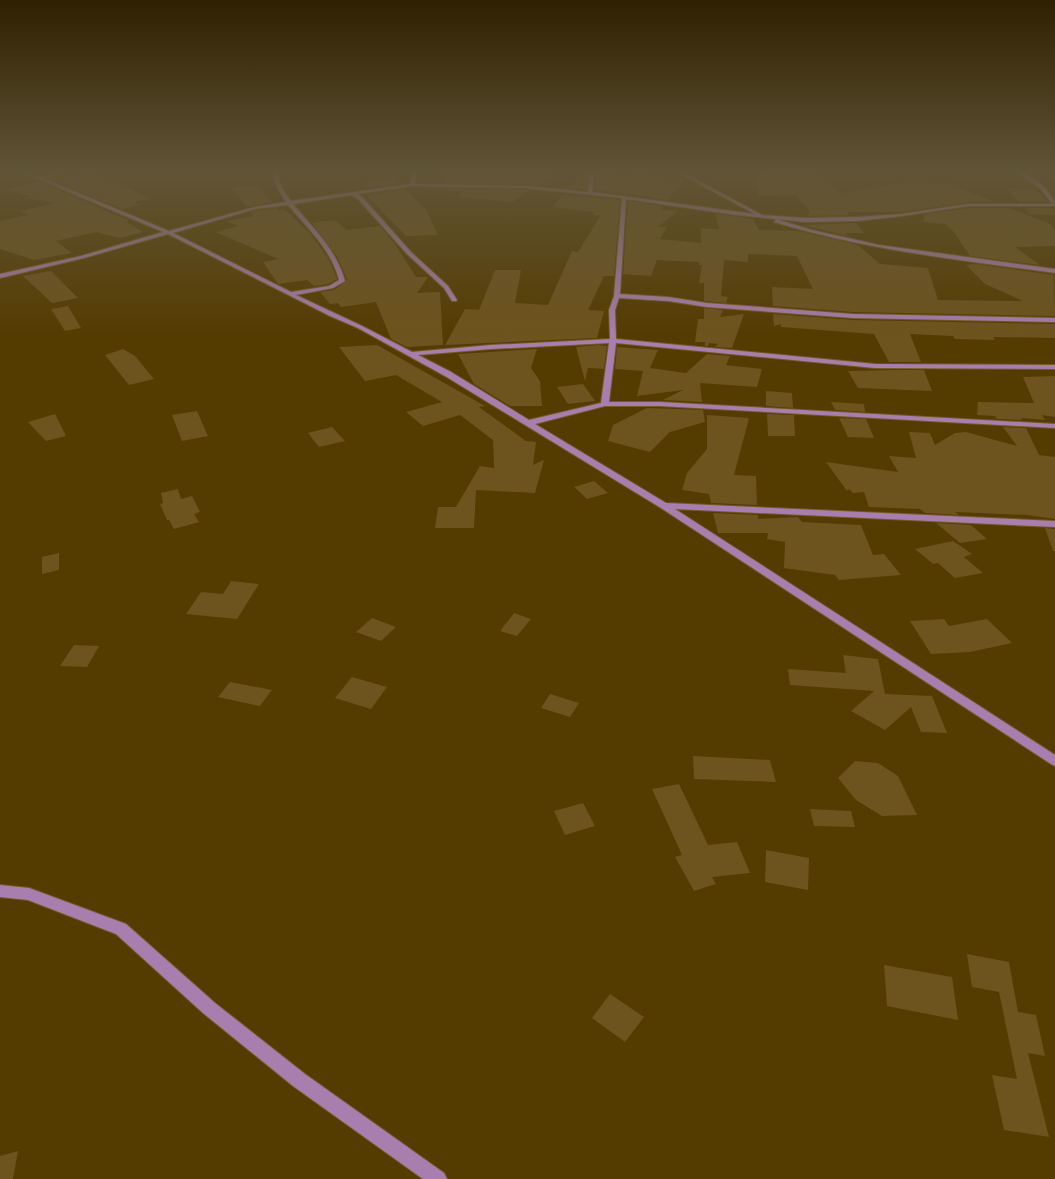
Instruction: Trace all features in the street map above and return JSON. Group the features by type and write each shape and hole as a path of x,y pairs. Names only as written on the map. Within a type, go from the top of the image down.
{"street":[{"path":"153,226 360,327 448,374 664,506 1055,761"},
{"path":"0,276 82,257 187,226"},
{"path":"290,294 330,287 342,281 334,257 310,226"},
{"path":"385,226 409,253 441,282 454,300"},
{"path":"605,404 613,341 612,310 617,296 622,226"},
{"path":"792,226 820,235 883,248 1055,271"},
{"path":"617,296 654,298 772,311 853,316 1055,320"},
{"path":"411,354 491,347 613,341 875,366 1055,367"},
{"path":"528,424 605,404 660,404 1055,426"},
{"path":"664,506 1055,524"},
{"path":"0,891 29,894 121,929 209,1008 299,1080 438,1179"}],"building":[{"path":"0,226 133,226 143,232 120,238 96,232 56,241 72,253 34,260 0,249"},
{"path":"238,226 302,226 329,259 337,279 328,284 314,286 307,280 278,284 263,262 278,259 216,232"},
{"path":"314,226 342,226 347,230 380,226 395,244 416,277 428,277 417,293 440,292 443,345 407,347 391,339 376,302 341,307 338,303 330,304 320,292 334,290 347,280 338,258"},
{"path":"396,226 434,226 438,235 406,236"},
{"path":"594,226 618,226 614,276 604,276 588,310 604,311 597,338 445,345 465,309 479,310 495,270 521,270 515,303 548,305 572,251 578,252"},
{"path":"626,226 667,227 660,239 701,243 701,228 719,229 718,226 757,226 759,230 799,231 858,245 880,264 928,268 938,300 1023,301 985,284 966,265 976,264 1054,275 1055,316 853,312 773,306 772,287 813,289 797,256 748,254 748,262 724,260 721,296 728,297 726,303 704,301 704,283 699,283 702,265 699,265 699,262 657,260 651,276 623,274"},
{"path":"806,226 858,226 864,233 845,233 849,236"},
{"path":"947,226 1052,226 1055,230 1055,246 1015,247 1040,265 970,256 954,232"},
{"path":"51,271 78,298 52,303 23,276"},
{"path":"68,306 81,328 65,331 51,309"},
{"path":"704,308 723,310 720,317 744,314 732,348 715,347 718,344 709,343 708,346 705,346 705,342 695,342 698,319 704,319"},
{"path":"773,314 853,320 1055,324 1055,338 993,337 995,340 955,339 953,336 910,334 921,362 889,362 874,334 781,327 781,324 774,326"},
{"path":"377,345 485,406 479,407 526,441 536,442 533,465 544,460 535,493 476,490 474,528 435,528 438,507 456,507 480,466 494,468 493,440 460,415 423,426 406,412 442,402 396,375 365,381 339,347"},
{"path":"607,346 604,369 588,368 585,381 576,347"},
{"path":"617,347 658,350 650,368 686,373 707,354 730,356 726,365 762,369 757,387 700,383 702,402 663,400 683,390 637,396 643,371 615,369"},
{"path":"123,349 135,356 154,379 129,385 105,355"},
{"path":"537,349 531,368 540,381 542,406 510,406 474,384 458,354"},
{"path":"924,370 932,391 858,388 848,371"},
{"path":"1055,376 1055,417 1042,415 1045,420 1021,418 1022,420 997,419 995,416 977,415 978,402 1034,403 1023,377"},
{"path":"583,384 595,401 568,404 557,387"},
{"path":"766,391 792,393 793,408 766,406"},
{"path":"831,402 864,404 865,412 835,410"},
{"path":"647,408 703,410 705,422 670,432 650,452 608,441 613,425"},
{"path":"197,411 208,436 182,441 172,415"},
{"path":"55,414 66,436 46,441 28,422"},
{"path":"767,414 794,415 795,436 768,436"},
{"path":"707,415 749,418 734,475 756,476 757,505 711,503 709,494 682,490 687,473 707,449"},
{"path":"839,418 866,419 874,438 848,437"},
{"path":"332,427 345,441 319,447 308,433"},
{"path":"1003,427 1026,428 1039,455 1055,457 1055,519 1027,515 955,512 959,515 925,513 920,509 869,507 864,492 853,493 849,489 847,491 826,462 898,472 889,456 916,458 909,432 930,433 935,445 955,433 966,432 1017,446"},
{"path":"594,481 608,493 587,499 574,487"},
{"path":"178,489 181,499 192,496 200,512 194,514 199,522 174,529 169,520 167,520 160,504 163,503 161,493"},
{"path":"713,513 758,515 758,519 798,517 802,522 861,525 873,555 884,554 901,575 839,580 835,575 784,568 785,542 767,539 768,533 718,533"},
{"path":"936,523 971,525 987,539 960,543"},
{"path":"1045,528 1055,529 1055,551 1053,551"},
{"path":"953,541 972,554 964,557 983,573 955,578 938,563 933,564 915,549"},
{"path":"59,553 59,570 42,574 42,557"},
{"path":"231,581 259,584 237,619 186,614 201,592 223,594"},
{"path":"514,613 531,619 517,636 500,631"},
{"path":"372,618 396,627 381,641 356,632"},
{"path":"944,619 949,626 987,619 1012,643 970,652 931,654 910,621"},
{"path":"74,645 99,646 87,667 60,666"},
{"path":"843,655 878,659 885,694 932,696 947,733 921,732 911,707 885,730 851,711 874,691 790,685 788,669 846,673"},
{"path":"352,677 387,687 371,709 335,698"},
{"path":"230,682 272,690 260,706 218,697"},
{"path":"550,694 579,703 570,717 541,708"},
{"path":"693,756 770,760 776,782 694,779"},
{"path":"855,761 878,763 898,776 917,815 882,816 856,800 838,778"},
{"path":"679,784 708,845 737,842 750,873 712,877 716,884 694,891 675,857 682,855 652,789"},
{"path":"583,803 595,826 565,835 554,811"},
{"path":"810,809 851,811 855,827 814,826"},
{"path":"766,850 809,858 808,890 765,882"},
{"path":"967,954 1009,962 1018,1012 1036,1015 1045,1056 1028,1053 1049,1137 1004,1130 992,1075 1017,1079 999,992 972,987"},
{"path":"884,965 952,977 958,1020 887,1006"},
{"path":"610,994 644,1017 625,1042 592,1018"},
{"path":"18,1151 13,1179 0,1179 0,1156"}]}
